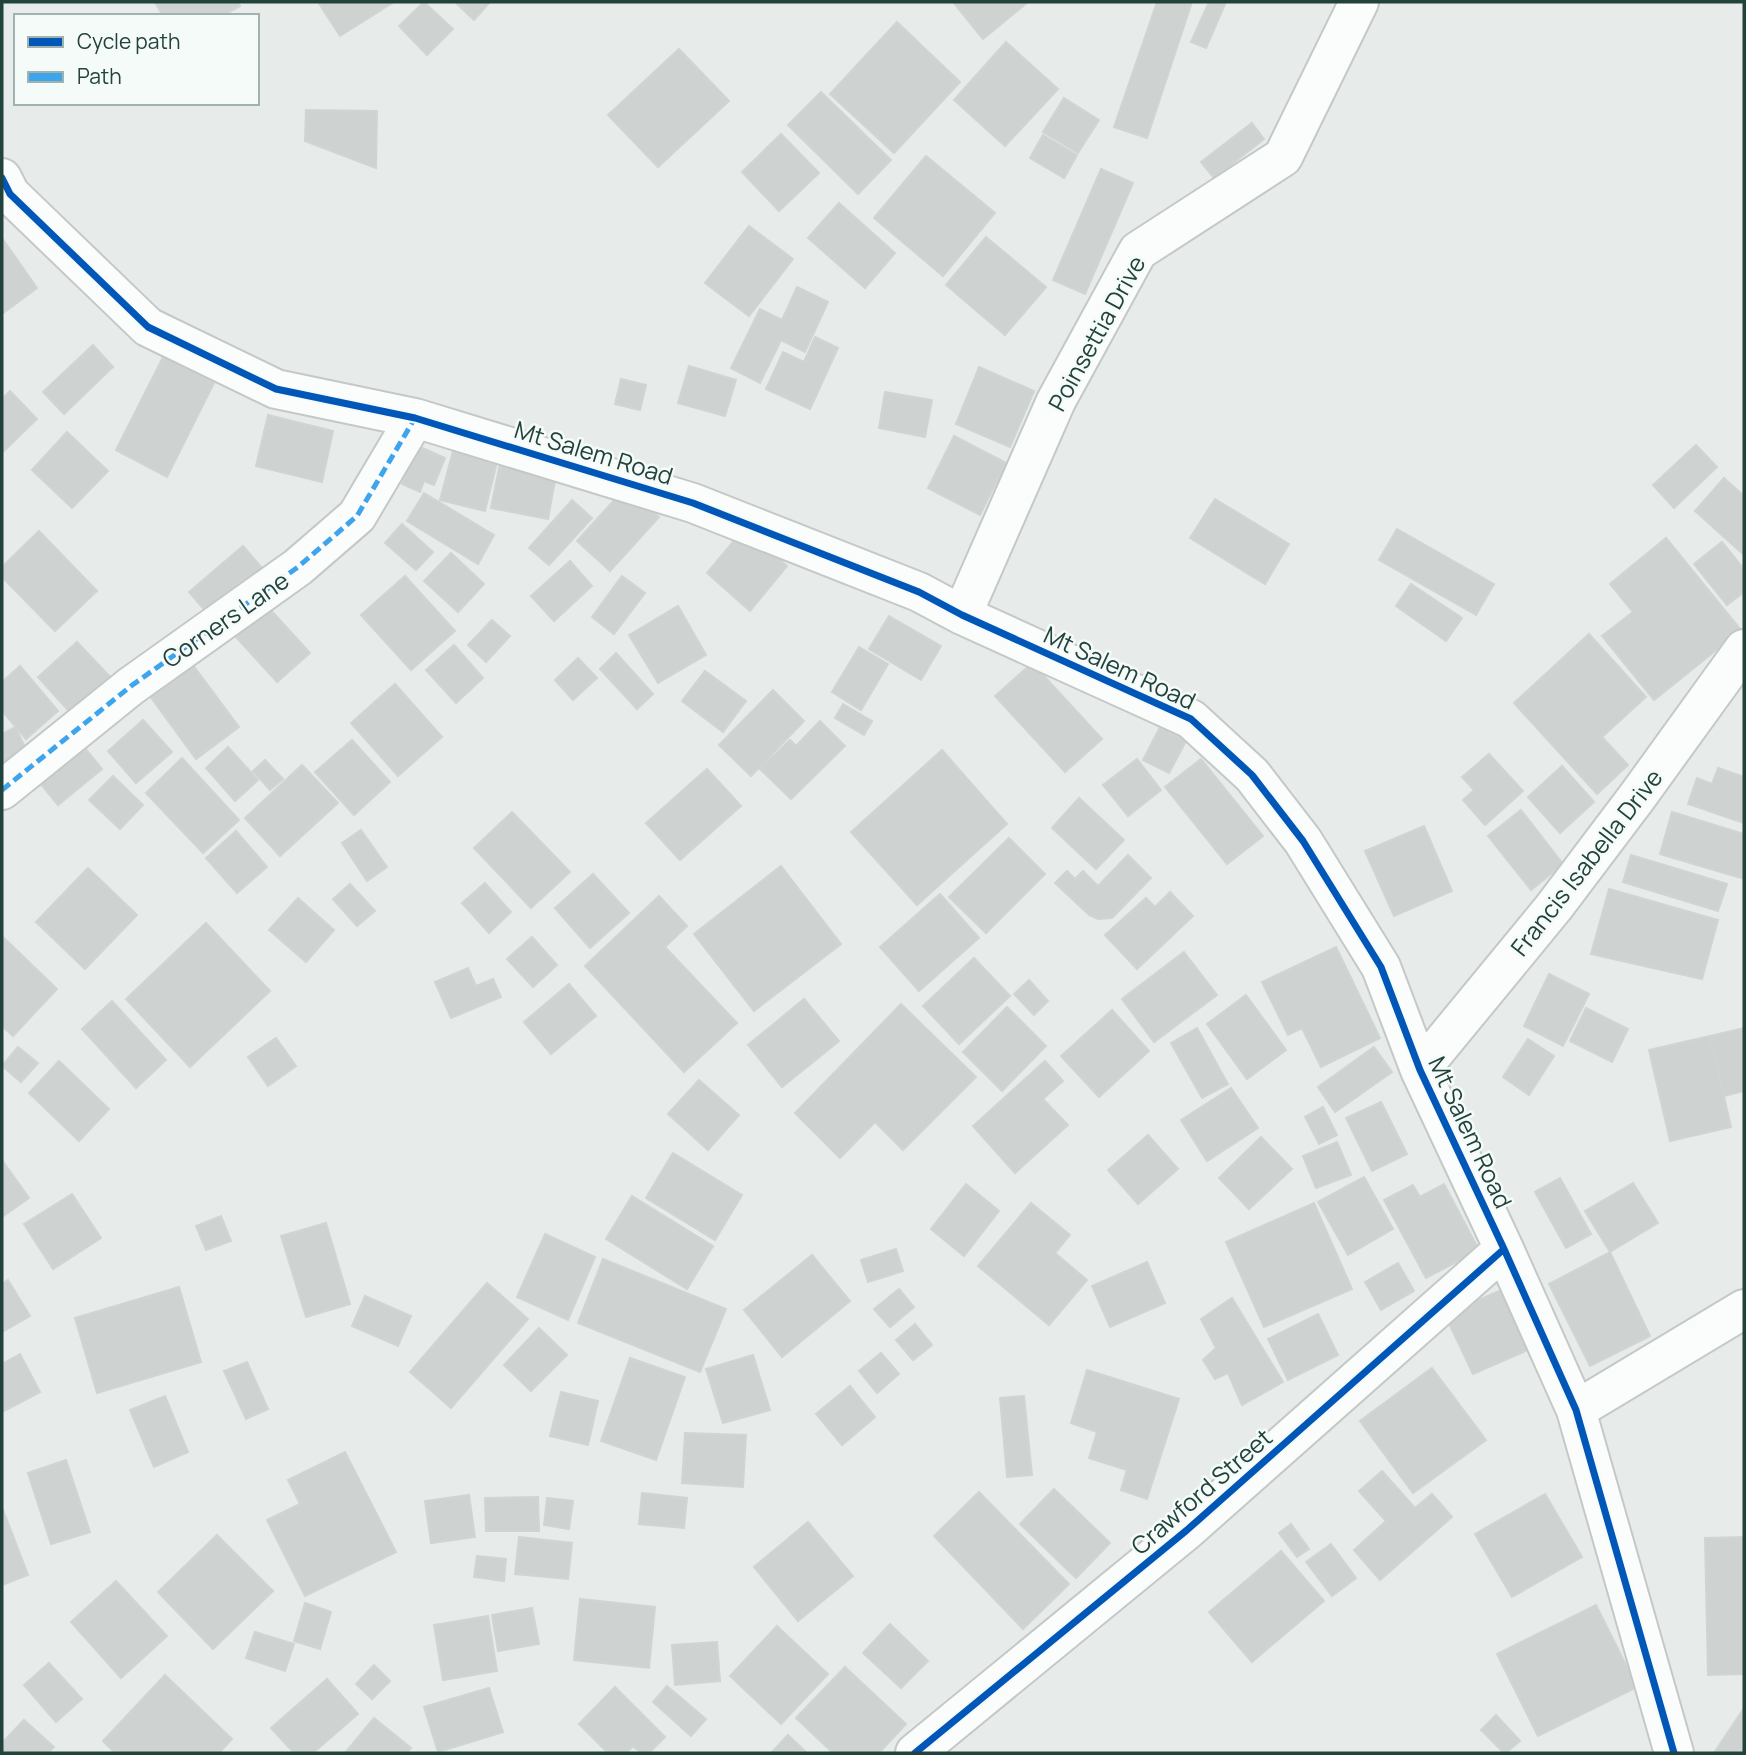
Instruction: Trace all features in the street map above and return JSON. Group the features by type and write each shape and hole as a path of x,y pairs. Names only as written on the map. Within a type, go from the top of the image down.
{"street":[{"name":"Poinsettia Drive","path":"962,615 1056,401 1138,251 1283,157 1359,2"},
{"name":"Mt Salem Road","path":"5,192 148,327 276,389 415,418 693,503 919,592 962,615 1191,719 1252,775 1303,841 1381,967 1420,1070 1576,1410 1674,1753"},
{"name":"Corners Lane","path":"2,790 131,685 298,567 357,516 415,418"},
{"name":"Francis Isabella Drive","path":"1420,1070 1554,907 1744,649"},
{"name":"Crawford Street","path":"915,1753 1187,1531 1504,1249"},
{"path":"1576,1410 1744,1309"}],"building":[{"path":"155,2 238,2 240,6 226,14 162,14"},
{"path":"318,2 394,2 340,36"},
{"path":"424,2 453,29 427,55 399,26"},
{"path":"455,2 490,2 474,20"},
{"path":"953,2 1028,2 983,39"},
{"path":"1157,2 1192,2 1147,138 1114,127"},
{"path":"1209,2 1226,2 1206,48 1191,42"},
{"path":"897,22 960,82 894,153 830,94"},
{"path":"1006,42 1058,89 1005,146 954,100"},
{"path":"679,49 729,101 658,167 608,115"},
{"path":"821,92 891,160 858,194 788,125"},
{"path":"1064,98 1099,120 1078,153 1043,132"},
{"path":"306,110 377,111 376,168 305,141"},
{"path":"1252,123 1264,139 1214,178 1201,162"},
{"path":"781,134 819,173 779,211 742,172"},
{"path":"1043,135 1077,155 1064,178 1030,158"},
{"path":"926,156 995,213 943,276 874,218"},
{"path":"1101,169 1133,183 1085,294 1053,280"},
{"path":"839,203 895,253 865,288 808,238"},
{"path":"749,226 793,259 749,316 705,283"},
{"path":"986,237 1046,287 1005,335 946,285"},
{"path":"2,238 37,288 2,314"},
{"path":"797,287 828,302 805,352 781,340 760,383 731,368 760,309 782,320"},
{"path":"815,337 838,348 810,409 766,389 783,352 804,362"},
{"path":"93,345 113,367 64,414 43,392"},
{"path":"164,355 215,381 167,477 116,450"},
{"path":"689,366 736,380 725,416 678,403"},
{"path":"979,367 1034,391 1010,447 956,424"},
{"path":"621,379 646,385 640,410 615,404"},
{"path":"10,391 37,419 3,452 2,399"},
{"path":"885,392 932,400 925,437 879,428"},
{"path":"268,415 333,431 322,482 256,466"},
{"path":"67,432 108,471 72,508 32,470"},
{"path":"954,436 1006,463 980,515 928,488"},
{"path":"1696,445 1717,467 1674,508 1653,485"},
{"path":"418,446 445,458 434,485 424,481 420,492 402,484"},
{"path":"453,451 497,462 485,511 440,500"},
{"path":"500,463 556,475 548,519 491,508"},
{"path":"1724,478 1744,496 1744,555 1695,511"},
{"path":"626,487 659,517 610,571 577,541"},
{"path":"424,493 494,535 478,564 407,521"},
{"path":"1215,499 1289,544 1265,584 1190,538"},
{"path":"572,500 592,518 549,565 529,548"},
{"path":"402,524 433,552 416,570 385,543"},
{"path":"1397,529 1494,584 1476,615 1379,560"},
{"path":"743,530 787,566 750,611 707,573"},
{"path":"39,531 97,591 55,631 2,577 2,567"},
{"path":"1666,538 1741,630 1654,700 1602,636 1633,612 1610,584"},
{"path":"1722,542 1744,569 1744,592 1727,605 1694,564"},
{"path":"243,546 263,569 209,615 189,592"},
{"path":"451,553 484,584 458,612 424,581"},
{"path":"570,561 592,586 554,621 531,596"},
{"path":"405,576 455,631 411,670 361,615"},
{"path":"622,576 645,593 614,634 592,617"},
{"path":"1411,584 1462,618 1446,641 1396,606"},
{"path":"678,606 706,655 658,683 629,635"},
{"path":"268,607 310,653 277,682 236,637"},
{"path":"889,616 941,646 921,680 869,649"},
{"path":"492,620 510,636 486,662 468,645"},
{"path":"1589,634 1646,697 1602,737 1628,765 1597,794 1514,703"},
{"path":"77,642 116,683 76,719 38,677"},
{"path":"454,645 483,678 456,703 426,670"},
{"path":"859,647 888,664 861,710 832,692"},
{"path":"616,653 653,694 637,709 600,669"},
{"path":"187,657 239,727 196,759 144,688"},
{"path":"578,658 597,678 573,700 555,680"},
{"path":"1032,663 1102,739 1065,772 995,696"},
{"path":"20,666 58,711 26,739 2,711 2,682"},
{"path":"705,671 746,701 723,732 682,701"},
{"path":"395,684 442,737 398,776 351,723"},
{"path":"773,690 804,721 751,776 719,745"},
{"path":"843,704 872,721 864,735 835,718"},
{"path":"143,720 172,752 136,783 108,751"},
{"path":"820,721 845,746 791,799 760,769 790,740 796,746"},
{"path":"15,727 30,757 2,771 2,734"},
{"path":"1160,727 1186,741 1169,773 1143,760"},
{"path":"74,735 102,769 58,805 30,771"},
{"path":"352,740 390,782 354,815 315,772"},
{"path":"228,747 258,780 235,801 206,768"},
{"path":"942,750 1007,824 917,905 851,832"},
{"path":"1489,754 1523,791 1485,825 1463,800 1474,790 1462,777"},
{"path":"182,758 239,820 203,853 146,793"},
{"path":"1137,759 1161,790 1128,816 1103,785"},
{"path":"1201,759 1263,836 1227,864 1165,787"},
{"path":"265,760 283,779 270,790 253,771"},
{"path":"302,765 338,803 280,856 245,818"},
{"path":"1562,766 1594,802 1560,833 1528,797"},
{"path":"1718,768 1744,777 1744,823 1688,804 1697,778 1712,784"},
{"path":"707,769 741,806 680,860 646,823"},
{"path":"113,776 143,805 120,829 89,800"},
{"path":"1079,798 1124,840 1096,869 1052,828"},
{"path":"1521,810 1563,864 1531,890 1488,836"},
{"path":"512,812 570,872 531,908 474,848"},
{"path":"1672,812 1744,834 1744,879 1660,854"},
{"path":"1424,826 1452,891 1394,916 1365,851"},
{"path":"361,830 387,867 367,881 342,843"},
{"path":"236,831 267,867 237,893 206,858"},
{"path":"1009,838 1045,874 986,933 949,897"},
{"path":"1128,855 1151,878 1112,918 1098,919 1089,915 1055,883 1067,871 1075,879 1083,871 1098,886"},
{"path":"1631,855 1727,884 1718,911 1623,882"},
{"path":"781,866 841,944 754,1011 694,934"},
{"path":"88,868 137,915 85,969 36,922"},
{"path":"593,874 629,913 590,948 555,908"},
{"path":"485,883 511,912 489,933 462,903"},
{"path":"350,884 375,911 357,926 333,899"},
{"path":"1609,889 1718,920 1702,979 1591,954"},
{"path":"1170,892 1193,916 1137,969 1105,935 1146,898 1155,907"},
{"path":"940,894 979,938 919,991 880,947"},
{"path":"659,896 687,926 665,947 737,1023 684,1072 585,966"},
{"path":"298,898 334,930 306,962 269,930"},
{"path":"206,923 270,991 190,1067 126,999"},
{"path":"2,936 57,989 13,1036 2,1026"},
{"path":"532,937 557,965 533,987 507,959"},
{"path":"1336,947 1380,1038 1321,1067 1302,1028 1288,1035 1262,982"},
{"path":"1184,952 1217,995 1154,1042 1122,999"},
{"path":"974,958 1010,996 959,1044 923,1006"},
{"path":"468,968 476,986 493,979 501,997 451,1018 435,982"},
{"path":"1549,974 1589,994 1563,1046 1524,1026"},
{"path":"1029,980 1048,1001 1034,1015 1014,994"},
{"path":"569,984 596,1016 551,1054 524,1022"},
{"path":"1246,995 1286,1050 1247,1079 1207,1024"},
{"path":"804,999 839,1041 782,1087 748,1045"},
{"path":"112,1001 166,1060 136,1088 82,1029"},
{"path":"901,1004 976,1077 903,1150 875,1122 840,1158 795,1113"},
{"path":"1007,1007 1046,1046 1002,1091 963,1052"},
{"path":"1586,1008 1628,1029 1612,1062 1570,1041"},
{"path":"1112,1010 1149,1051 1099,1097 1061,1056"},
{"path":"1197,1028 1228,1084 1202,1098 1171,1043"},
{"path":"1744,1028 1744,1091 1724,1096 1710,1036"},
{"path":"1710,1036 1731,1127 1670,1141 1649,1050"},
{"path":"276,1038 296,1066 268,1086 248,1057"},
{"path":"1528,1039 1554,1056 1529,1095 1503,1077"},
{"path":"18,1047 38,1063 21,1082 2,1066"},
{"path":"1374,1047 1392,1072 1335,1112 1318,1087"},
{"path":"59,1061 109,1109 79,1141 29,1093"},
{"path":"1045,1061 1063,1081 1043,1099 1068,1125 1015,1173 973,1126"},
{"path":"699,1080 739,1115 708,1150 668,1114"},
{"path":"1231,1088 1258,1128 1207,1161 1181,1120"},
{"path":"1381,1102 1407,1154 1372,1171 1346,1118"},
{"path":"1323,1107 1337,1135 1319,1144 1305,1117"},
{"path":"1148,1135 1178,1169 1138,1204 1108,1170"},
{"path":"1261,1137 1292,1169 1249,1209 1219,1178"},
{"path":"1337,1142 1351,1175 1316,1188 1303,1156"},
{"path":"673,1153 742,1195 715,1240 646,1198"},
{"path":"2,1160 29,1198 2,1217"},
{"path":"1364,1177 1393,1229 1348,1255 1318,1202"},
{"path":"1560,1178 1591,1234 1566,1248 1535,1192"},
{"path":"1633,1183 1658,1223 1610,1252 1585,1211"},
{"path":"966,1184 999,1211 964,1256 931,1229"},
{"path":"1444,1184 1479,1250 1426,1278 1384,1200 1413,1185 1420,1197"},
{"path":"72,1194 101,1238 53,1269 24,1224"},
{"path":"632,1196 713,1246 687,1289 606,1239"},
{"path":"1031,1203 1070,1235 1055,1253 1087,1280 1049,1325 978,1266"},
{"path":"1314,1203 1352,1289 1264,1327 1226,1242"},
{"path":"221,1216 231,1241 206,1250 196,1226"},
{"path":"326,1223 350,1304 306,1317 281,1236"},
{"path":"545,1234 595,1257 568,1320 517,1297"},
{"path":"896,1249 903,1271 868,1282 861,1260"},
{"path":"1610,1252 1650,1336 1590,1366 1549,1284"},
{"path":"812,1255 850,1301 782,1357 744,1310"},
{"path":"603,1259 726,1309 700,1372 578,1323"},
{"path":"1147,1262 1165,1303 1110,1327 1092,1286"},
{"path":"1398,1263 1414,1291 1381,1310 1365,1282"},
{"path":"8,1280 30,1316 2,1332 2,1284"},
{"path":"487,1283 528,1319 451,1408 410,1372"},
{"path":"179,1287 201,1362 97,1393 75,1318"},
{"path":"899,1289 914,1307 890,1327 874,1309"},
{"path":"1501,1290 1528,1350 1473,1374 1445,1315"},
{"path":"365,1296 411,1316 398,1346 352,1326"},
{"path":"1232,1298 1283,1382 1242,1405 1228,1373 1215,1379 1203,1360 1216,1348 1201,1319"},
{"path":"1318,1314 1338,1355 1288,1380 1268,1339"},
{"path":"915,1324 932,1345 913,1360 896,1340"},
{"path":"539,1328 567,1355 531,1391 504,1365"},
{"path":"881,1353 899,1374 877,1393 859,1371"},
{"path":"20,1354 40,1392 2,1412 2,1364"},
{"path":"753,1355 770,1410 723,1423 706,1369"},
{"path":"630,1358 685,1377 656,1460 601,1441"},
{"path":"247,1362 268,1409 246,1419 224,1371"},
{"path":"1432,1368 1486,1440 1413,1493 1360,1421"},
{"path":"1087,1370 1179,1399 1147,1499 1121,1490 1127,1470 1089,1458 1097,1432 1071,1423"},
{"path":"850,1386 875,1417 842,1445 816,1414"},
{"path":"561,1392 598,1401 588,1445 550,1436"},
{"path":"165,1396 188,1452 154,1467 130,1410"},
{"path":"1024,1396 1032,1475 1007,1477 1000,1398"},
{"path":"685,1433 746,1435 743,1487 682,1483"},
{"path":"345,1452 396,1552 305,1596 267,1520 300,1504 288,1480"},
{"path":"66,1460 90,1532 51,1544 28,1473"},
{"path":"1382,1471 1415,1508 1432,1494 1452,1517 1380,1580 1354,1550 1386,1521 1359,1491"},
{"path":"1054,1489 1110,1543 1076,1578 1020,1524"},
{"path":"979,1492 1069,1584 1023,1629 934,1536"},
{"path":"642,1493 687,1498 684,1528 639,1524"},
{"path":"1545,1494 1582,1557 1512,1597 1475,1534"},
{"path":"469,1495 475,1537 431,1543 425,1501"},
{"path":"538,1497 539,1531 486,1531 485,1498"},
{"path":"547,1498 573,1501 569,1529 544,1525"},
{"path":"2,1507 28,1575 2,1585"},
{"path":"808,1522 853,1576 798,1621 754,1567"},
{"path":"1291,1524 1309,1549 1297,1557 1279,1533"},
{"path":"217,1535 273,1591 213,1649 158,1592"},
{"path":"519,1537 572,1543 568,1579 515,1574"},
{"path":"1744,1537 1744,1674 1708,1675 1705,1538"},
{"path":"1331,1544 1356,1578 1332,1596 1306,1562"},
{"path":"1281,1551 1324,1601 1252,1662 1209,1612"},
{"path":"477,1556 506,1559 504,1581 474,1577"},
{"path":"116,1581 167,1636 121,1678 71,1622"},
{"path":"580,1599 655,1607 649,1668 574,1660"},
{"path":"305,1603 331,1612 320,1649 294,1641"},
{"path":"1596,1605 1637,1687 1538,1736 1497,1654"},
{"path":"532,1608 539,1644 498,1651 492,1615"},
{"path":"488,1616 497,1671 443,1680 434,1625"},
{"path":"890,1624 928,1661 901,1688 863,1653"},
{"path":"777,1626 828,1674 781,1724 730,1676"},
{"path":"255,1632 294,1644 285,1671 246,1658"},
{"path":"717,1642 720,1681 675,1685 672,1645"},
{"path":"49,1663 82,1699 56,1722 24,1685"},
{"path":"374,1665 390,1681 372,1699 356,1684"},
{"path":"845,1667 906,1724 879,1753 833,1753 796,1718"},
{"path":"165,1675 232,1739 219,1753 115,1753 103,1741"},
{"path":"327,1679 358,1714 313,1753 294,1753 271,1728"},
{"path":"667,1686 706,1719 691,1736 653,1702"},
{"path":"615,1687 665,1737 649,1753 641,1753 633,1746 626,1753 608,1753 579,1724"},
{"path":"489,1688 503,1732 438,1752 424,1707"},
{"path":"1744,1708 1744,1753 1714,1753"},
{"path":"1496,1715 1509,1729 1494,1743 1481,1730"},
{"path":"374,1718 411,1748 407,1753 345,1753"},
{"path":"24,1720 54,1747 48,1753 2,1753 2,1743"},
{"path":"1509,1729 1520,1741 1504,1753 1494,1743"},
{"path":"788,1735 807,1753 771,1753"}],"marked path":[{"path":"2,790 131,686 298,567 357,516 415,418"}],"cycle path":[{"path":"2,178 10,194 148,327 276,389 415,418 693,503 919,592 962,615 1191,719 1252,775 1303,841 1381,967 1420,1070 1576,1410 1674,1753"},
{"path":"915,1753 1187,1530 1504,1249"}]}
